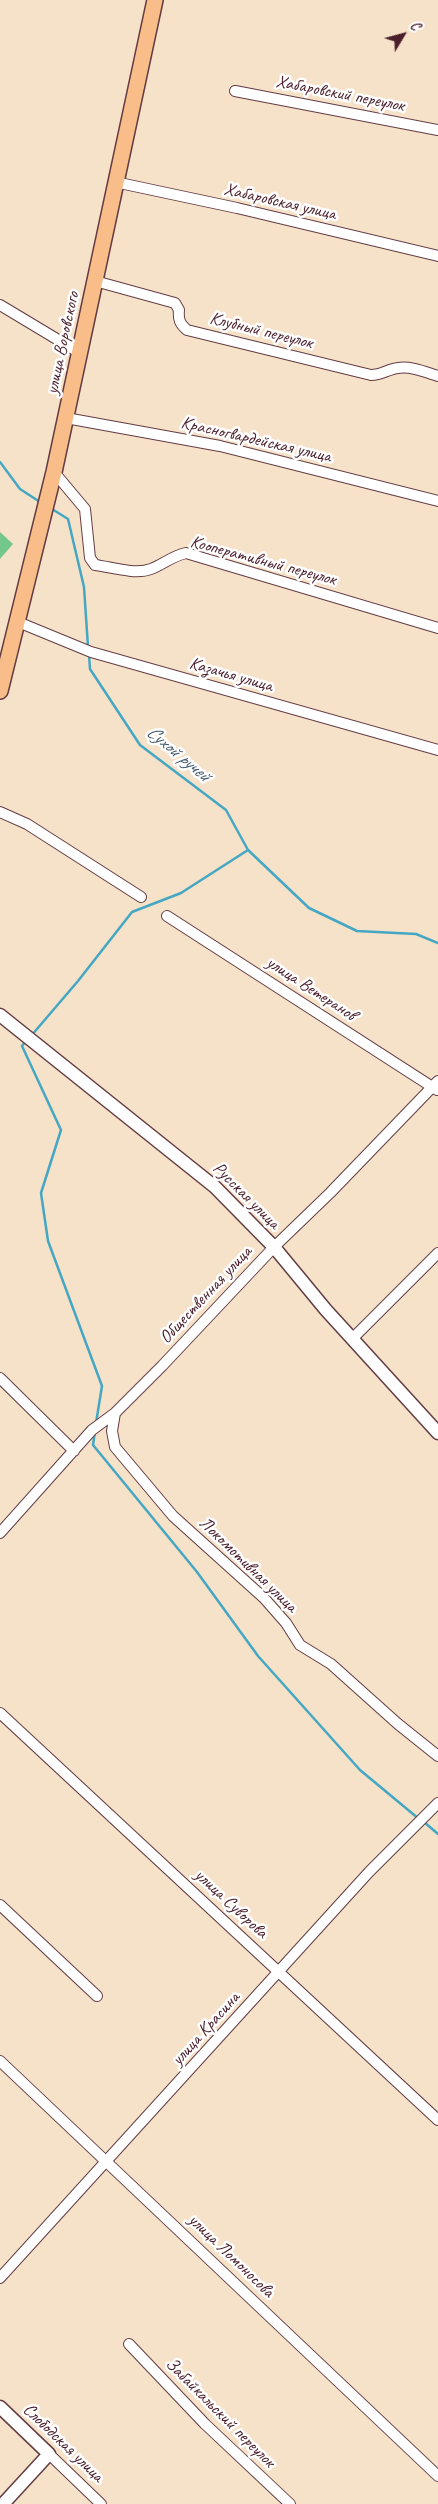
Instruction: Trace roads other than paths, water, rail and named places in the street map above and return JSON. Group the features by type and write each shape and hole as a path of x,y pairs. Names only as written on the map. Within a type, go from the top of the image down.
{"main road":[{"name":"улица Воровского","path":"0,691 54,472 154,0"}],"street":[{"name":"Хабаровский переулок","path":"235,92 438,130"},
{"name":"Хабаровская улица","path":"115,182 237,208 438,256"},
{"name":"Клубный переулок","path":"95,281 174,303 180,310 178,318 187,330 371,375 383,375 396,368 407,368 438,376"},
{"path":"0,305 80,353"},
{"name":"Красногвардейская улица","path":"66,418 220,446 438,501"},
{"name":"Кооперативный переулок","path":"54,472 85,509 90,558 95,565 133,570 150,570 174,556 186,553 438,628"},
{"name":"Казачья улица","path":"18,622 91,652 438,750"},
{"path":"0,812 28,824 141,897"},
{"name":"улица Ветеранов","path":"167,916 437,1086"},
{"name":"Русская улица","path":"0,1015 216,1187 274,1247 352,1339 438,1433"},
{"name":"Общественная улица","path":"0,1533 92,1430 115,1413 274,1247 437,1086"},
{"path":"352,1339 438,1253"},
{"path":"0,1378 74,1451"},
{"name":"Локомотивная улица","path":"115,1413 112,1431 115,1446 173,1516 264,1598 286,1623 300,1645 331,1664 398,1724 438,1756"},
{"name":"улица Суворова","path":"0,1713 438,2120"},
{"name":"улица Красина","path":"0,2278 108,2162 369,1872 438,1803"},
{"path":"0,1905 97,1996"},
{"name":"улица Ломоносова","path":"0,2061 438,2476"},
{"name":"Забайкальский переулок","path":"128,2344 205,2424 290,2504"},
{"name":"Слободская улица","path":"0,2407 101,2504"},
{"path":"3,2504 49,2454"}],"waterway":[{"name":"Сухой ручей","path":"0,462 20,489 40,502"},
{"name":"Сухой ручей","path":"52,509 68,519 84,587 88,647"},
{"name":"Сухой ручей","path":"89,655 90,669 140,745 226,810 248,850 309,908 357,931 416,934 438,943"},
{"path":"31,1036 78,981 132,912 181,893 248,850"},
{"path":"25,1042 22,1046 61,1130 41,1193 48,1241 102,1386 96,1423"},
{"path":"95,1431 93,1445 197,1572 258,1656 360,1770 419,1819"},
{"path":"424,1822 438,1834"}]}
